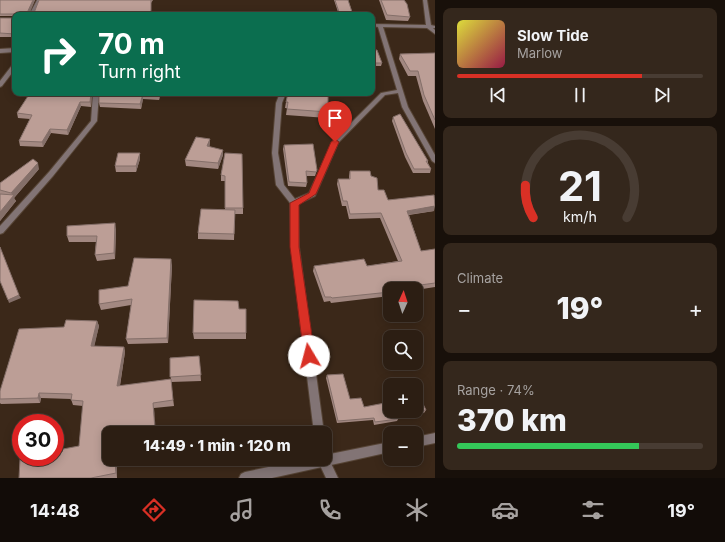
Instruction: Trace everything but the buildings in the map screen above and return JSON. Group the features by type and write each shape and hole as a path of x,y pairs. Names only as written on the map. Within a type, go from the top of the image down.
{"street":[{"path":"33,12 39,0"},
{"path":"425,0 425,9 435,33"},
{"path":"375,25 432,27"},
{"path":"380,25 405,107 435,161"},
{"path":"0,51 12,50"},
{"path":"0,85 12,69"},
{"path":"294,203 312,194 335,142 383,94 400,91"},
{"path":"0,231 51,174 94,121 96,96"},
{"path":"282,96 279,103 275,153 280,185 294,203 295,247 318,426"},
{"path":"423,441 435,438"},
{"path":"332,458 383,448"},
{"path":"245,478 297,466"},
{"path":"326,466 332,478"}],"route":[{"path":"309,356 295,247 294,203 312,194 335,142"}]}
